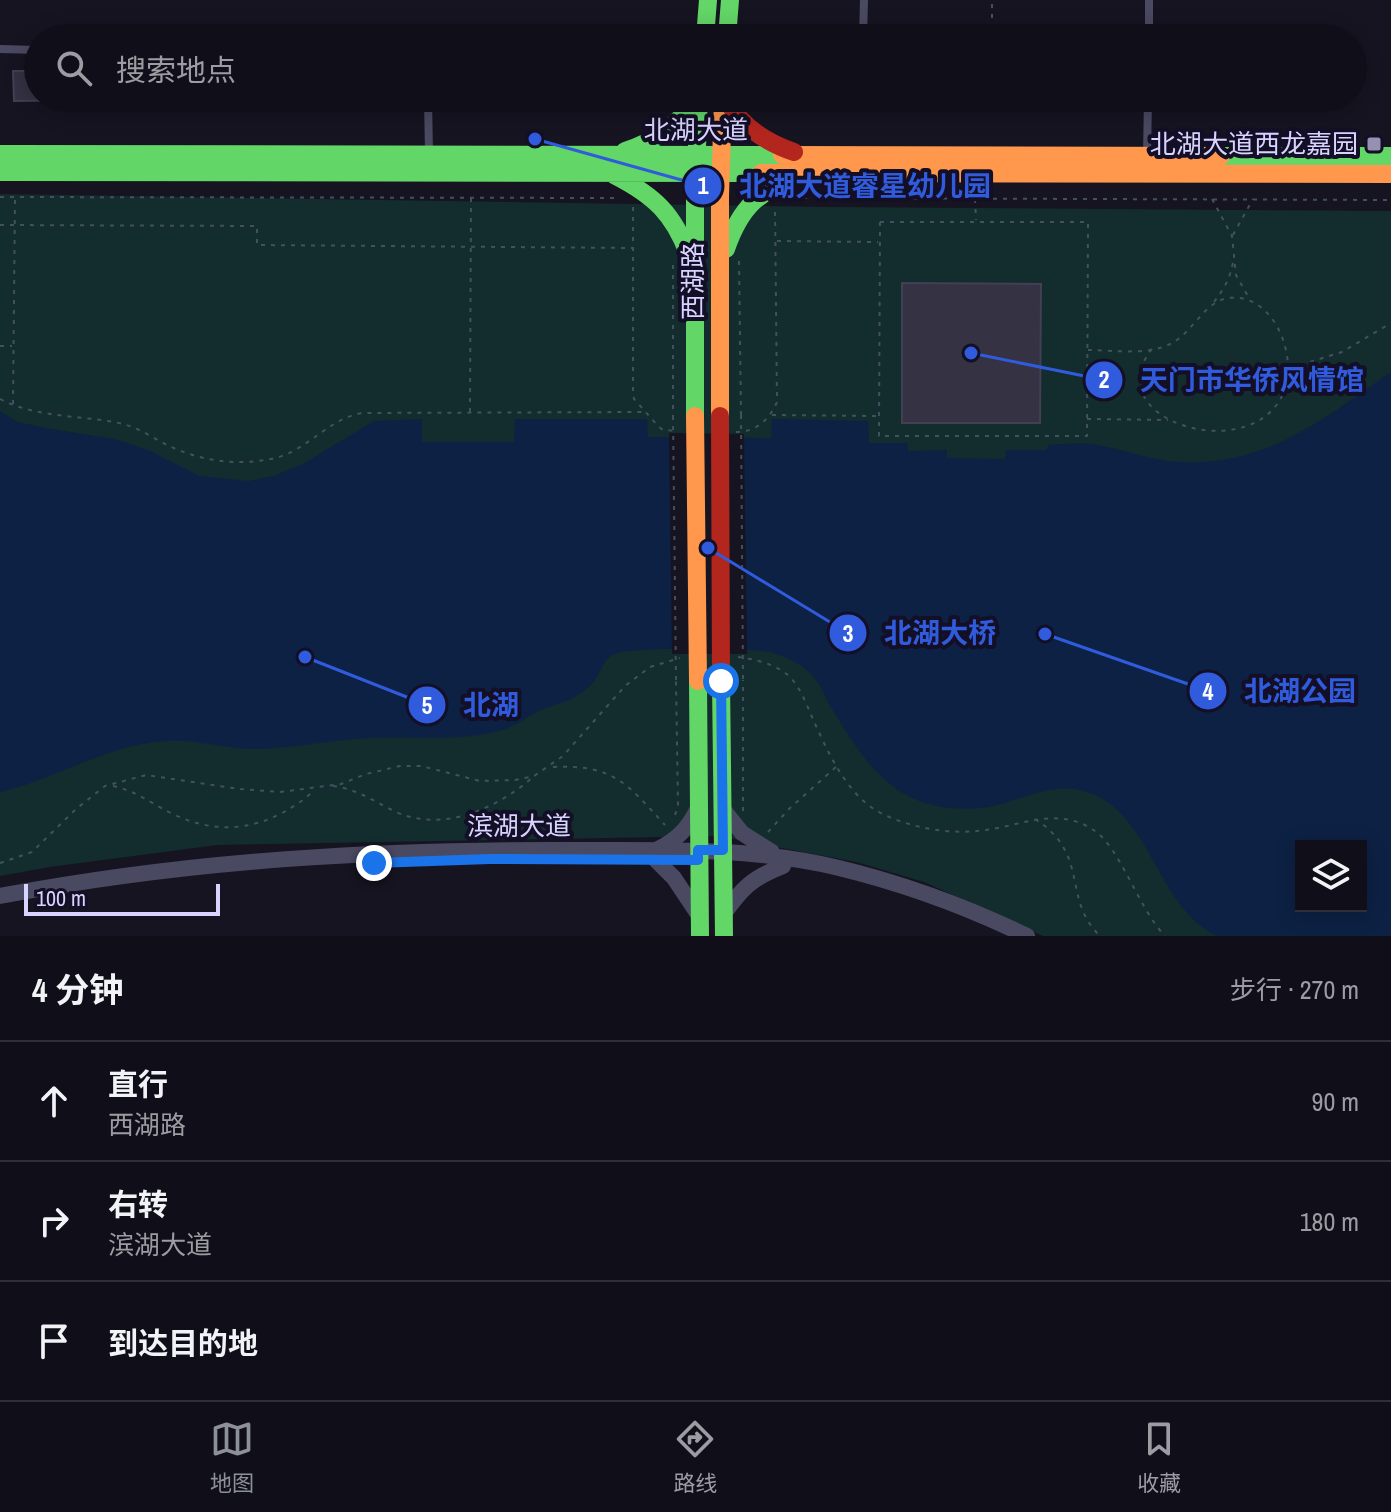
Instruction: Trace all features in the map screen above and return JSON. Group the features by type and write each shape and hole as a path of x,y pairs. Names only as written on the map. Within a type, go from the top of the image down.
{"main road":[{"path":"706,24 708,0"},
{"path":"728,24 730,0"},
{"path":"685,112 658,137 611,164 646,191 669,214 681,233 695,274"},
{"name":"西湖路","path":"697,112 698,808"},
{"name":"西湖路","path":"722,808 719,273 724,112"},
{"path":"719,273 732,229 748,203 807,164 752,130 734,112"},
{"name":"北湖大道","path":"0,154 429,155 611,164"},
{"name":"北湖大道","path":"807,164 1147,156 1391,156"},
{"name":"北湖大道","path":"0,172 807,164 1391,174"},
{"path":"698,808 700,936"},
{"path":"722,808 724,936"}],"street":[{"path":"698,808 692,821 677,838 655,855 699,915"},
{"path":"722,808 742,833 784,862 744,887 723,915"},
{"name":"滨湖大道","path":"0,896 81,882 277,858 490,849 655,855"},
{"name":"滨湖大道","path":"0,905 83,891 278,868 490,859 723,855 838,868 943,899 1027,936"},
{"name":"滨湖大道","path":"784,862 938,908 1003,936"}],"lane":[{"path":"863,24 864,0"},
{"path":"1149,0 1149,24"},
{"path":"0,49 24,50"},
{"path":"428,112 429,155"},
{"path":"1147,156 1148,112"}],"path":[{"path":"992,0 992,24"},
{"path":"0,197 626,198"},
{"path":"13,406 15,198"},
{"path":"470,413 471,198"},
{"path":"793,198 1391,200"},
{"path":"975,199 976,222"},
{"path":"1152,349 1139,368 1140,390 1162,416 1181,426 1221,432 1255,422 1271,412 1282,397 1289,368 1286,346 1277,327 1251,301 1236,275 1232,236 1212,199"},
{"path":"1232,236 1253,199"},
{"path":"880,222 976,222 1088,222 1087,436 879,436 880,222"},
{"path":"0,225 257,226 257,245 633,248"},
{"path":"776,241 880,242"},
{"path":"551,767 577,766 616,776 667,827 676,815 673,253"},
{"path":"739,254 744,816"},
{"path":"1087,350 1152,349 1176,341 1212,304 1231,276 1234,257"},
{"path":"1212,304 1225,299 1251,301"},
{"path":"1289,368 1342,352 1391,323"},
{"path":"0,346 14,346"},
{"path":"0,399 13,406 42,413 124,424 193,455 230,462 252,462 291,454 336,421 348,416 401,412 645,412"},
{"path":"769,415 879,416"},
{"path":"1087,419 1169,420"},
{"path":"331,786 348,788 400,814 448,818 473,814 499,802 551,767 590,729 625,686 650,667 674,658 687,657"},
{"path":"727,657 762,662 783,672 800,688 837,767 854,790 876,810 932,829 981,831 1054,817 1079,823 1096,832 1111,850 1139,901 1165,936"},
{"path":"0,863 32,852 76,809 110,785 146,775 280,792 331,786 400,766 421,766 480,781 534,776"},
{"path":"757,844 790,808 837,767"},
{"path":"110,785 132,790 174,815 206,825 238,829 268,820 297,805 316,789"},
{"path":"1034,819 1048,828 1065,847 1080,905 1086,919 1100,936"}],"green space":[{"path":"0,194 828,207 1391,211 1391,936 1043,936 924,882 856,862 718,836 217,845 0,876"}],"water":[{"path":"1391,372 1391,936 1217,936 1197,923 1181,906 1130,824 1114,807 1095,795 1065,788 972,809 940,807 917,800 889,783 866,760 811,674 785,657 756,650 665,649 614,654 606,660 593,683 577,696 487,734 369,738 265,749 167,741 124,748 0,792 0,411 18,422 115,439 148,450 200,476 249,481 274,476 303,464 374,421 422,419 422,442 514,442 515,419 647,419 648,437 771,438 772,419 868,421 869,443 907,443 908,451 947,450 947,458 1005,459 1006,450 1047,450 1048,445 1079,443 1169,461 1202,462 1261,450 1314,424"}],"pier":[{"path":"669,433 744,434 747,654 672,654"}],"building":[{"path":"13,71 24,71 24,101 14,101"},
{"path":"902,283 1041,284 1040,423 902,423"}],"traffic: fast":[{"path":"706,24 708,0"},
{"path":"728,24 730,0"},
{"path":"625,151 665,131 686,112"},
{"path":"695,416 695,196 698,112"},
{"path":"0,154 782,155"},
{"path":"1221,156 1391,156"},
{"path":"0,172 761,173"},
{"path":"614,175 641,191 661,208 677,229 690,258"},
{"path":"726,249 738,222 753,202 772,188 799,176"},
{"path":"698,681 700,936"},
{"path":"721,681 724,936"}],"traffic: slow":[{"path":"720,416 723,112"},
{"path":"782,155 1221,156"},
{"path":"761,173 1391,174"},
{"path":"695,416 698,681"}],"traffic: jam":[{"path":"735,112 754,132 794,152"},
{"path":"720,416 721,681"}],"place":[{"name":"北湖大道睿星幼儿园","path":"535,139"},
{"name":"北湖大道西龙嘉园","path":"1374,144"},
{"name":"天门市华侨风情馆","path":"971,353"},
{"name":"北湖大桥","path":"708,548"},
{"name":"北湖公园","path":"1045,634"},
{"name":"北湖","path":"305,657"}],"route":[{"path":"374,863 490,859 698,860 698,850 723,850 721,681"}]}
